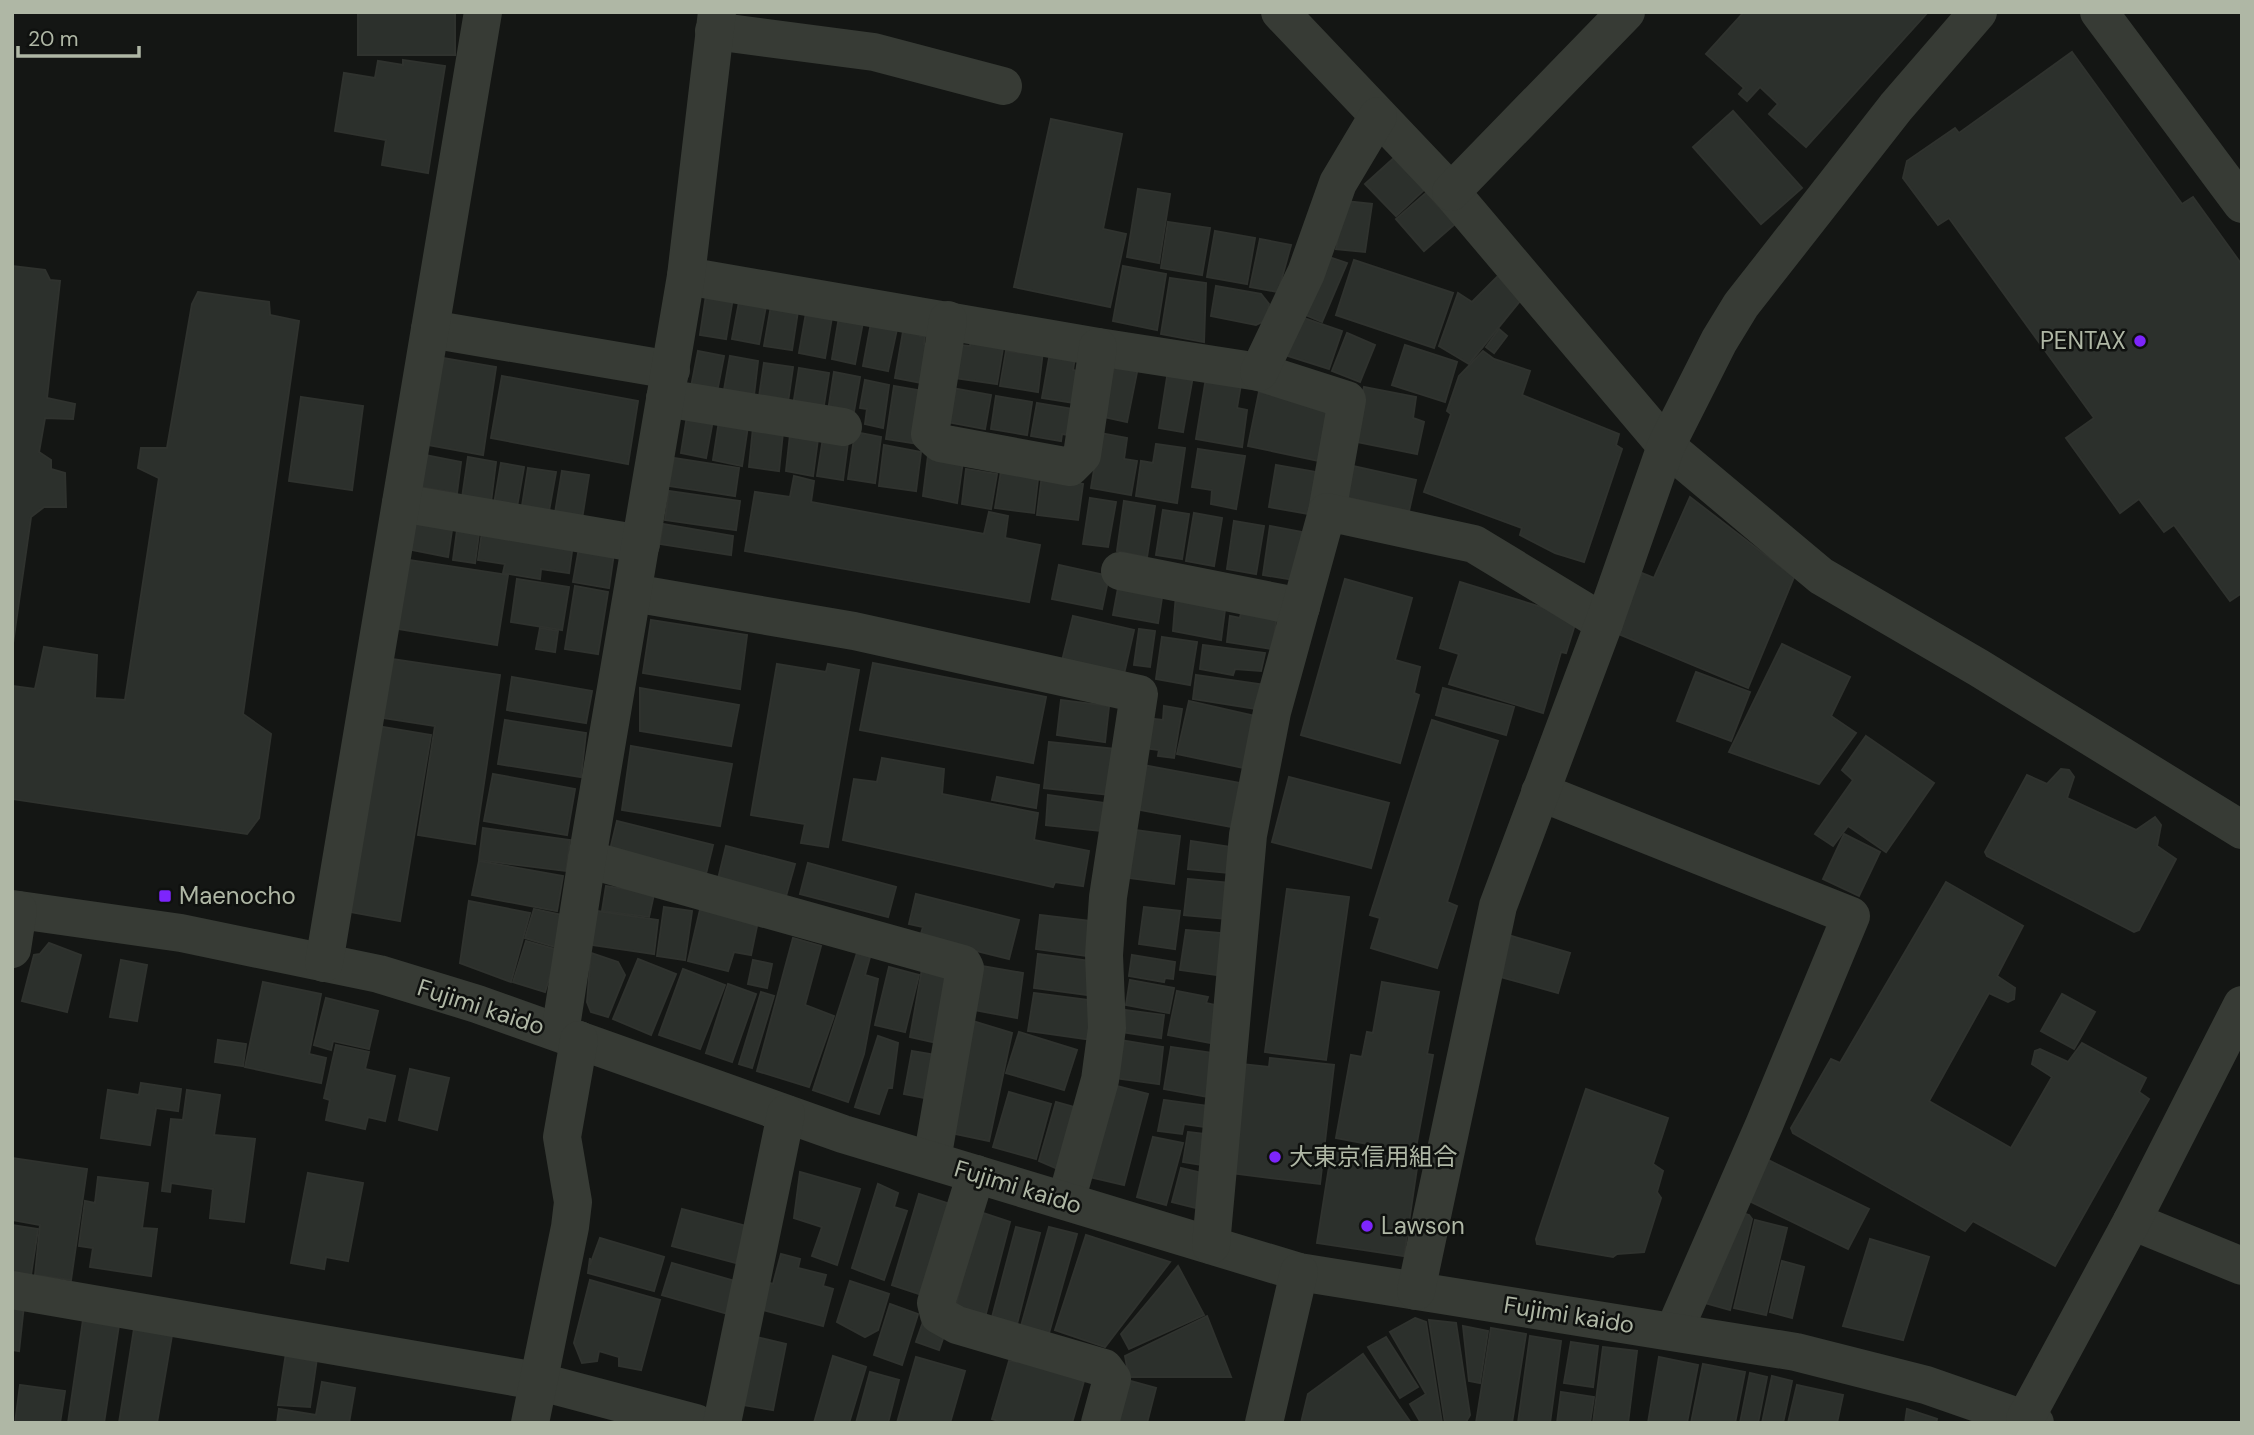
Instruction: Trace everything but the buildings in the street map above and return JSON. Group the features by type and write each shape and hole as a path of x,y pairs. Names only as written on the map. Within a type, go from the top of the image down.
{"street":[{"path":"324,962 483,12"},
{"path":"1280,12 1451,192 1666,446 1821,576 1979,668 2242,831"},
{"path":"1451,192 1626,12"},
{"path":"1416,1291 1498,906 1604,623 1666,446 1719,341 1741,305 1896,107 1978,12"},
{"path":"2099,12 2242,204"},
{"path":"530,1423 573,1202 562,1137 587,859 686,275 715,22 874,52 1003,86"},
{"path":"1259,372 1306,273 1338,183 1378,116"},
{"path":"686,275 1098,347 1259,372 1347,400 1327,512 1272,712 1248,835 1211,1245"},
{"path":"948,320 930,434 940,443 1031,460 1070,467 1082,455 1098,347"},
{"path":"430,329 843,427"},
{"path":"401,503 641,544"},
{"path":"1327,512 1475,544 1604,623"},
{"path":"1120,571 1301,607"},
{"path":"633,593 854,631 1139,694 1108,897 1104,954 1107,1028 1100,1080 1066,1201"},
{"path":"1541,793 1852,916 1674,1331"},
{"path":"587,859 963,964 965,968 932,1160"},
{"path":"12,949 15,910"},
{"name":"Fujimi kaido","path":"15,910 181,933 379,974 569,1037 843,1134 1299,1272 1796,1352 1926,1385 2021,1420"},
{"path":"2021,1420 2132,1221 2242,1005"},
{"path":"722,1423 786,1114"},
{"path":"976,1174 936,1303 939,1315 957,1325 1104,1368 1112,1379 1100,1423"},
{"path":"2132,1221 2242,1266"},
{"path":"1265,1423 1299,1272"},
{"path":"12,1290 537,1381 696,1423"}],"place":[{"name":"PENTAX","path":"2140,341"},
{"name":"Maenocho","path":"165,896"},
{"name":"大東京信用組合","path":"1275,1157"},
{"name":"Lawson","path":"1367,1226"}]}
